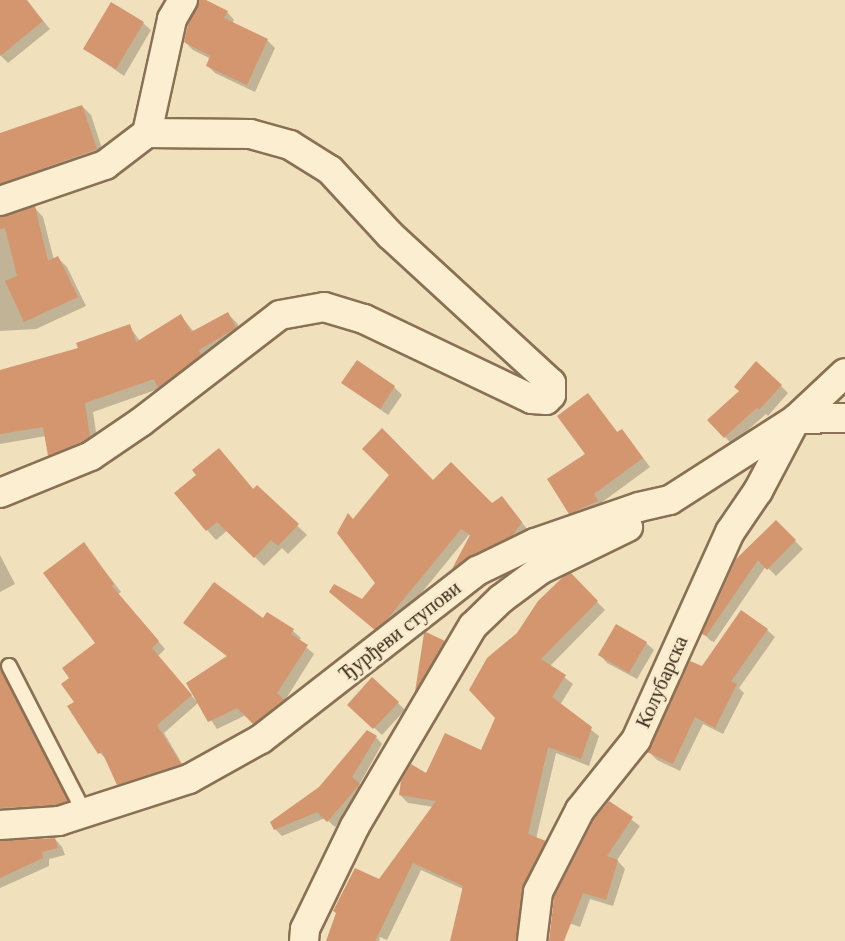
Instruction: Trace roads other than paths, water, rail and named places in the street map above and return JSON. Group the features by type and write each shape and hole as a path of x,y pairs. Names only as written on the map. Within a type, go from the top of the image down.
{"street":[{"path":"147,133 172,18 183,0"},
{"path":"0,201 105,165 147,133 250,134 290,145 330,170 390,235 551,382 551,395 546,400 532,399 364,319 324,307 280,315 141,422 91,456 0,493"},
{"name":"Ђурђеви ступови","path":"0,825 59,820 85,814 189,779 261,739 477,571 535,543 639,507 670,500 796,419 845,374"},
{"path":"796,419 845,418"},
{"name":"Колубарска","path":"532,941 538,892 543,882 580,810 636,740 730,532 758,490 796,419"},
{"path":"300,937 355,826 473,626 501,599 540,570 638,522 670,500"}],"lane":[{"path":"9,666 85,814"}]}
